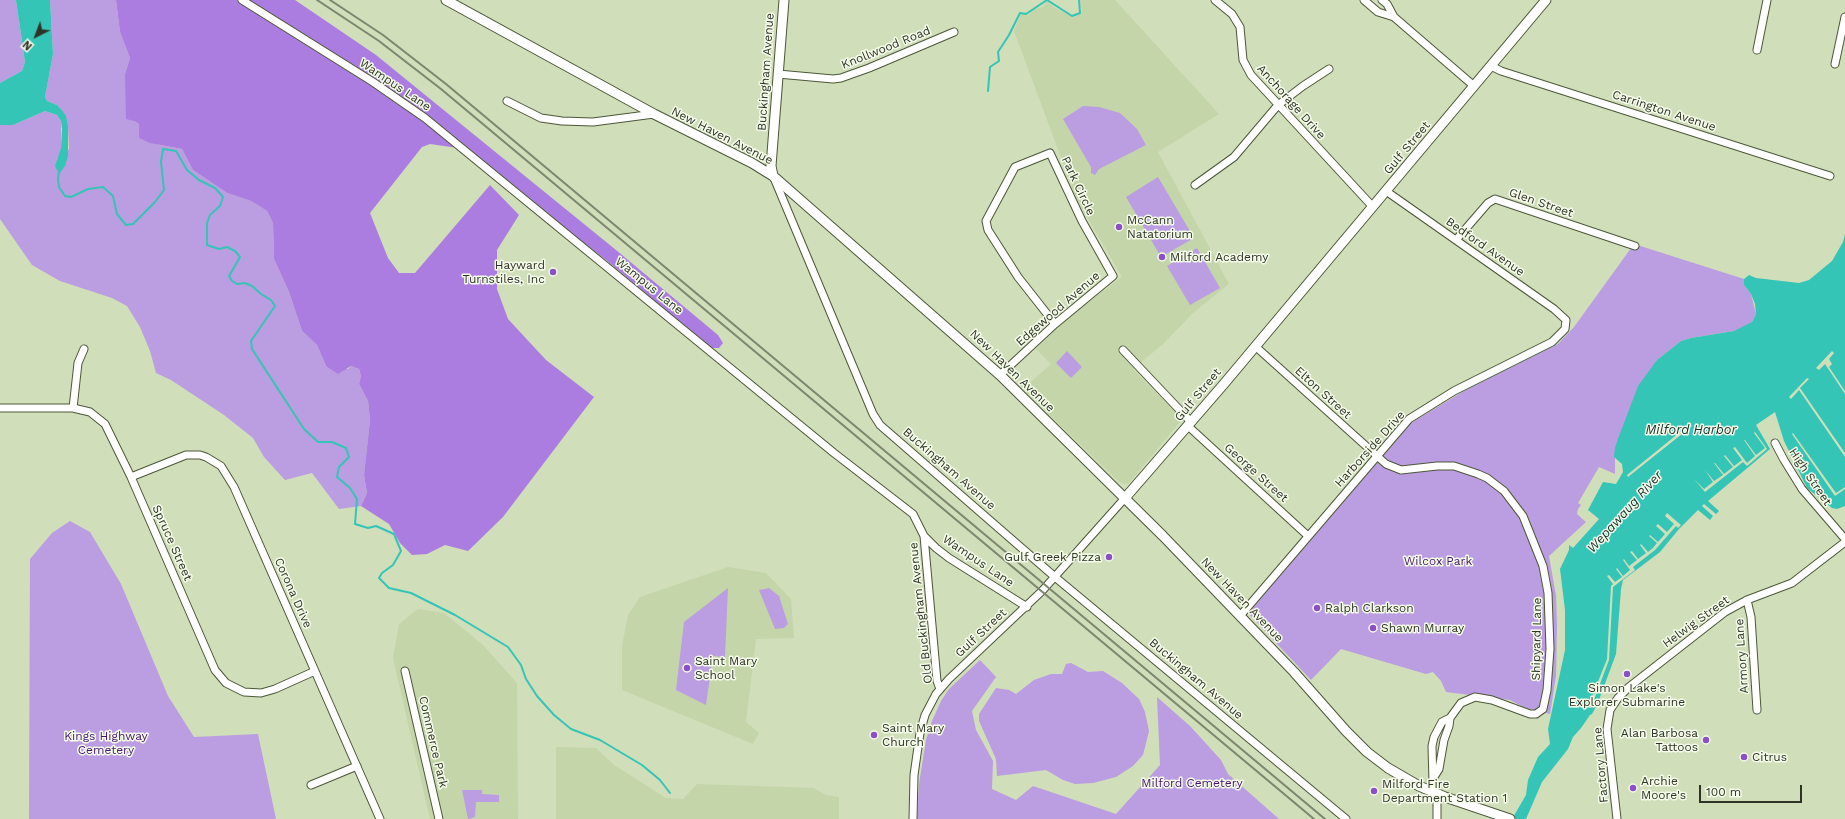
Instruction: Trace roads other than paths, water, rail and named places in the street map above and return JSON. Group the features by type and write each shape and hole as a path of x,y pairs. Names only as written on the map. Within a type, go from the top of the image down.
{"main road":[{"name":"New Haven Avenue","path":"447,0 654,114 752,163 772,176 1000,375 1240,616 1367,752 1407,780 1434,792 1510,819"},
{"name":"Buckingham Avenue","path":"772,176 771,166 784,0"},
{"name":"Gulf Street","path":"1124,498 1190,424 1546,0"}],"street":[{"name":"Wampus Lane","path":"242,0 373,82 425,118 834,453 912,514 924,536 949,558 1027,608"},
{"name":"Anchorage Drive","path":"1215,0 1232,14 1240,27 1243,60 1248,71 1278,106 1373,207"},
{"path":"1364,0 1378,12 1394,18 1474,86"},
{"path":"1382,0 1387,4 1394,18"},
{"path":"1757,50 1767,0"},
{"path":"1834,64 1845,17"},
{"name":"Knollwood Road","path":"778,74 825,79 840,78 869,68 954,32"},
{"name":"Carrington Avenue","path":"1491,66 1501,71 1830,176"},
{"path":"1195,185 1234,157 1278,106 1303,86 1329,69"},
{"path":"507,102 541,118 567,122 593,122 654,114"},
{"name":"Park Circle","path":"1055,324 1018,277 988,230 986,221 1015,167 1050,153 1082,221 1113,276"},
{"name":"Buckingham Avenue","path":"772,176 877,421 895,439 1055,577 1346,819"},
{"name":"Bedford Avenue","path":"1386,191 1554,309 1565,319 1566,324"},
{"name":"Glen Street","path":"1456,240 1486,205 1495,199 1635,246"},
{"name":"Edgewood Avenue","path":"1000,375 1055,324 1113,276"},
{"name":"Harborside Drive","path":"1240,616 1376,456 1412,416 1454,391 1552,342 1564,331 1566,324"},
{"name":"Elton Street","path":"1255,346 1376,456"},
{"path":"73,408 78,363 84,349"},
{"name":"George Street","path":"1123,350 1190,424 1308,536"},
{"name":"Spruce Street","path":"0,408 73,408 90,412 105,424 131,477 215,670 223,680 238,690 250,693 262,693 275,689 315,671"},
{"name":"High Street","path":"1775,443 1802,489 1845,540"},
{"name":"Corona Drive","path":"131,477 186,455 200,455 221,466 234,487 380,819"},
{"name":"Shipyard Lane","path":"1376,456 1386,464 1400,470 1454,466 1478,474 1492,481 1504,491 1524,516 1543,566 1548,593 1550,649 1547,690 1543,709 1536,714 1530,714 1492,700 1475,697 1461,703 1450,718 1450,726 1444,740 1439,769 1434,777 1437,819"},
{"name":"Gulf Street","path":"913,819 914,775 920,733 925,715 940,689 1027,608 1124,498"},
{"name":"Old Buckingham Avenue","path":"924,536 937,681 940,689"},
{"name":"Helwig Street","path":"1610,710 1618,698 1629,687 1714,620 1731,608 1747,600 1792,583 1845,540"},
{"name":"Armory Lane","path":"1747,600 1751,617 1757,710"},
{"name":"Commerce Park","path":"405,670 439,819"},
{"name":"Factory Lane","path":"1610,710 1607,729 1617,819"},
{"path":"311,785 357,766"}],"water":[{"path":"16,0 50,0 53,54 45,97 47,101 57,105 61,109 66,116 68,126 68,156 65,166 59,174 55,166 61,148 62,129 61,121 57,115 45,111 13,125 0,125 0,83 22,71 25,62"},
{"name":"Milford Harbor","path":"1845,234 1845,506 1837,509 1832,508 1807,488 1784,441 1775,412 1756,425 1770,449 1708,501 1719,511 1716,514 1704,504 1702,506 1713,516 1710,520 1698,510 1679,529 1660,552 1623,580 1616,654 1597,705 1592,714 1573,737 1568,749 1542,782 1526,819 1512,819 1526,795 1528,780 1538,757 1550,744 1548,729 1565,650 1565,610 1560,569 1569,550 1569,545 1573,548 1599,519 1588,510 1603,482 1616,484 1623,472 1622,464 1614,457 1615,447 1638,386 1657,360 1681,341 1734,331 1752,322 1756,314 1755,304 1751,294 1744,285 1744,279 1749,275 1756,278 1799,283 1809,280 1832,261 1843,242"}],"waterway":[{"path":"988,91 990,67 999,61 998,52 1009,35 1020,13 1026,14 1047,0 1072,16 1080,13 1079,0"},
{"path":"59,172 59,187 65,196 71,197 88,189 103,187 113,196 117,214 126,225 133,224 155,202 164,190 161,162 163,149 176,151 187,170 199,180 215,188 223,197 220,206 210,215 207,223 207,245 219,249 227,247 235,251 240,257 229,276 232,281 237,284 245,283 252,286 271,300 275,306 251,341 252,349 304,429 318,442 332,442 346,448 349,457 339,467 337,477 350,488 357,499 355,524 368,528 376,526 394,534 401,551 393,565 382,573 379,578 389,588 411,593 455,615 508,647 521,665 526,679 537,696 554,715 571,729 600,740 642,765 660,780 670,793"}],"railway":[{"path":"317,0 379,41 441,89 1314,819"},
{"path":"330,0 383,35 446,84 1325,819"}],"place":[{"name":"McCann Natatorium","path":"1119,227"},
{"name":"Milford Academy","path":"1162,257"},
{"name":"Hayward Turnstiles, Inc","path":"553,272"},
{"name":"Gulf Greek Pizza","path":"1109,557"},
{"name":"Ralph Clarkson","path":"1317,608"},
{"name":"Shawn Murray","path":"1373,628"},
{"name":"Saint Mary School","path":"687,668"},
{"name":"Simon Lake's Explorer Submarine","path":"1627,674"},
{"name":"Saint Mary Church","path":"874,735"},
{"name":"Alan Barbosa Tattoos","path":"1706,740"},
{"name":"Citrus","path":"1744,757"},
{"name":"Archie Moore's","path":"1633,788"},
{"name":"Milford Fire Department Station 1","path":"1374,791"}],"water label":[{"name":"Wepawaug River","path":"1625,512"}],"park label":[{"name":"Wilcox Park","path":"1438,561"},
{"name":"Kings Highway Cemetery","path":"106,743"},
{"name":"Milford Cemetery","path":"1192,783"}]}
